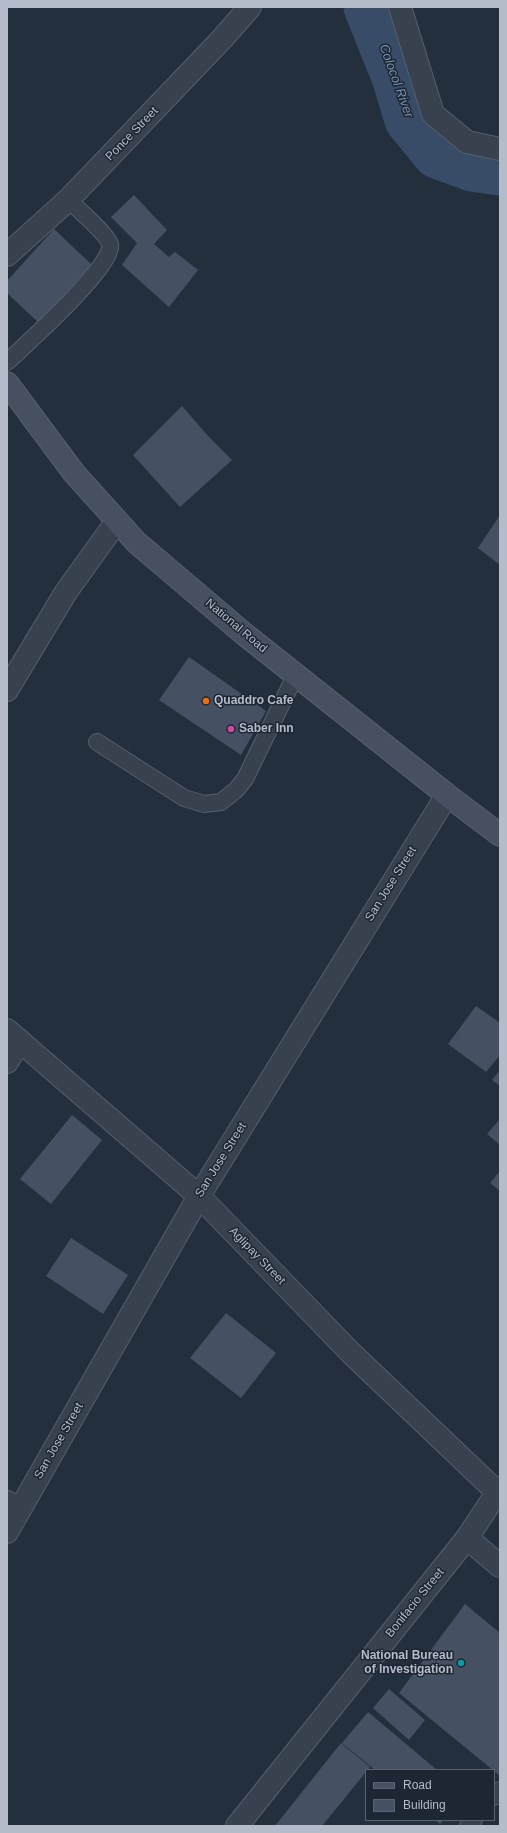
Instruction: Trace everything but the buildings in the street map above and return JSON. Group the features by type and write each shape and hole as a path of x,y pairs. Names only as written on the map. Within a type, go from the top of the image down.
{"main road":[{"name":"National Road","path":"7,383 74,473 136,542 242,633 500,835"}],"street":[{"name":"Ponce Street","path":"7,255 68,200 222,40 250,7"},
{"path":"400,7 434,114 467,142 500,149"},
{"path":"7,690 66,592 117,521"},
{"name":"San Jose Street","path":"7,1532 13,1506 200,1196 447,795"},
{"path":"7,1062 13,1036"},
{"name":"Aglipay Street","path":"13,1036 200,1196 351,1353 498,1490"},
{"name":"Bonifacio Street","path":"237,1826 467,1538 498,1490"},
{"path":"467,1538 500,1566"}],"lane":[{"path":"7,362 61,311 102,265 111,248 110,243 96,226 68,200"},
{"path":"97,742 184,798 204,804 221,802 236,790 245,779 296,674"}],"waterway":[{"name":"Colocol River","path":"368,7 396,77 409,120 437,154 472,167 500,171"}],"place":[{"name":"Quaddro Cafe","path":"206,701"},
{"name":"Saber Inn","path":"231,729"},
{"name":"National Bureau of Investigation","path":"461,1663"}]}
